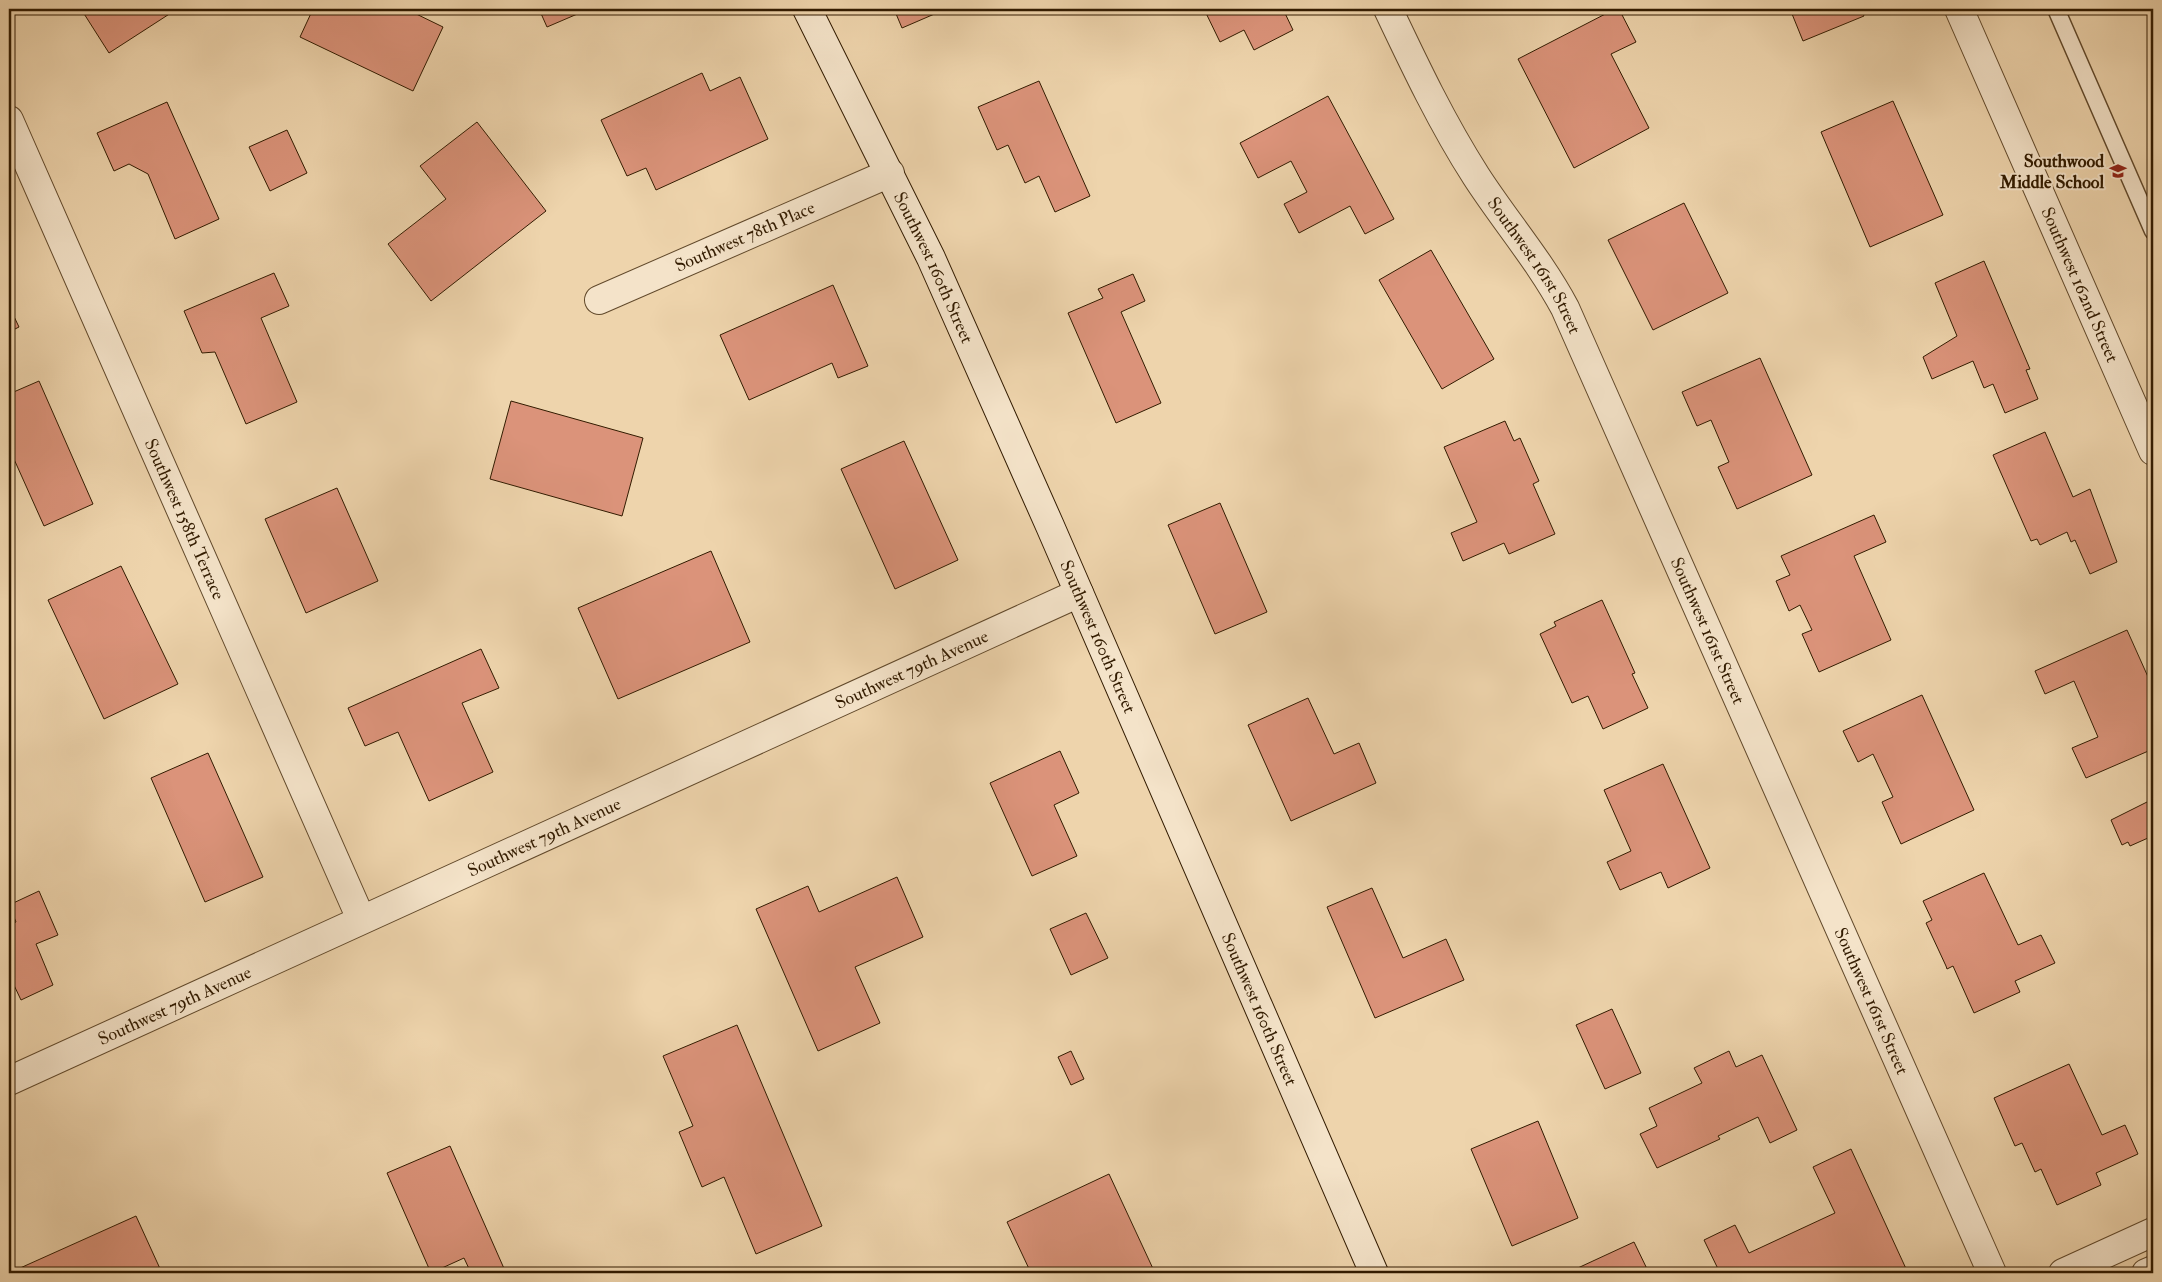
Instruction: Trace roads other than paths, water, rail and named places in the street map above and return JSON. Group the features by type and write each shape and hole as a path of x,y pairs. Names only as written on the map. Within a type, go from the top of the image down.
{"street":[{"name":"Southwest 160th Street","path":"807,9 931,258 1079,593 1374,1273"},
{"name":"Southwest 161st Street","path":"1388,9 1454,140 1501,214 1548,276 1565,308 1992,1273"},
{"name":"Southwest 162nd Street","path":"1959,9 2153,451"},
{"name":"Southwest 158th Terrace","path":"9,120 361,920"},
{"name":"Southwest 78th Place","path":"599,300 890,173"},
{"name":"Southwest 79th Avenue","path":"9,1081 1079,593"},
{"path":"2063,1273 2153,1232"},
{"path":"2146,1273 2153,1270"}],"lane":[{"path":"2056,9 2153,231"}],"place":[{"name":"Southwood Middle School","path":"2118,171"}]}
